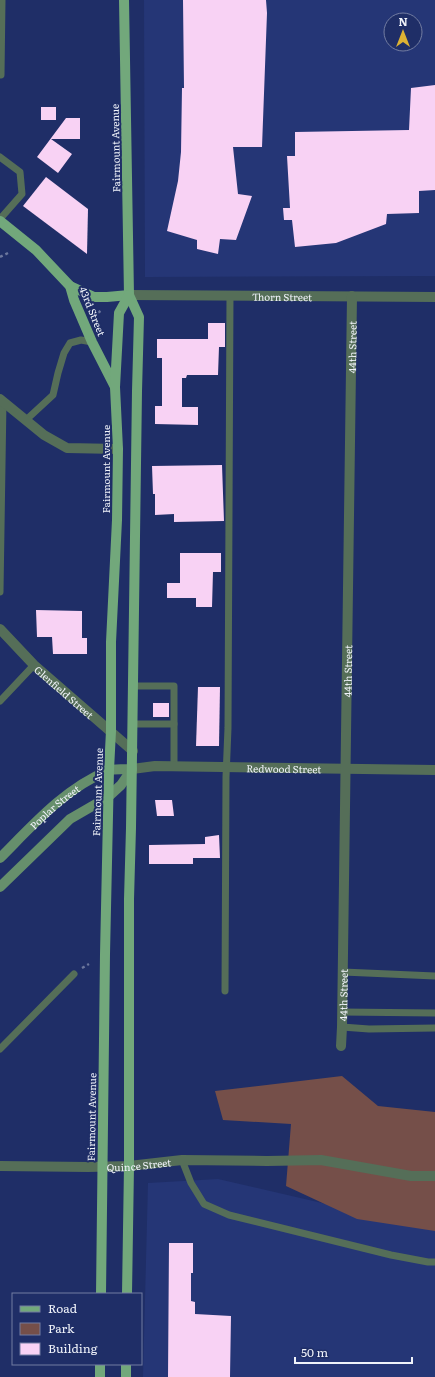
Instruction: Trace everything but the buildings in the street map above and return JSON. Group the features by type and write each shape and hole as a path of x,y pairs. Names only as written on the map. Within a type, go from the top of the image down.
{"main road":[{"name":"Fairmount Avenue","path":"124,0 129,295 139,317 133,751 129,899 129,1166 127,1293"},
{"name":"43rd Street","path":"0,220 36,250 70,286 74,300 92,342 115,387"},
{"path":"70,286 94,297 129,295"},
{"name":"Fairmount Avenue","path":"101,1293 108,797 111,731 111,642 116,552 118,449 115,387 119,313 129,295"},
{"path":"100,1365 100,1377"},
{"path":"126,1365 126,1377"}],"street":[{"name":"Thorn Street","path":"129,295 435,297"},
{"name":"44th Street","path":"341,1046 352,296"},
{"path":"1,400 44,435 67,448 118,449"},
{"name":"Glenfield Street","path":"0,629 34,666 133,751"},
{"name":"Redwood Street","path":"132,769 155,766 226,766 435,770"},
{"name":"Poplar Street","path":"0,858 50,808 71,791 109,770 132,769"},
{"name":"Poplar Street","path":"0,887 70,819 108,797 121,785 132,769"},
{"name":"Quince Street","path":"0,1166 102,1167 129,1166 182,1160 321,1160 411,1176 435,1176"}],"lane":[{"path":"1,75 2,0"},
{"path":"0,157 20,172 22,194 0,220"},
{"path":"225,991 230,295"},
{"path":"26,420 53,395 64,353 70,343 81,340 92,342"},
{"path":"0,592 1,400"},
{"path":"0,702 34,666"},
{"path":"133,686 174,686 174,766"},
{"path":"133,724 174,724"},
{"path":"343,972 435,976"},
{"path":"0,1049 74,974"},
{"path":"342,1012 435,1013"},
{"path":"342,1027 369,1029 435,1028"},
{"path":"182,1160 191,1183 204,1204 229,1215 391,1255 435,1262"}],"path":[{"path":"0,257 8,253"},
{"path":"89,318 103,310"}],"shaded area":[{"path":"144,0 435,0 435,276 145,277"},
{"path":"218,1179 408,1223 435,1221 435,1377 143,1377 148,1183"}],"green space":[{"path":"342,1076 378,1106 435,1112 435,1231 357,1219 286,1186 291,1124 223,1120 215,1091"}]}
